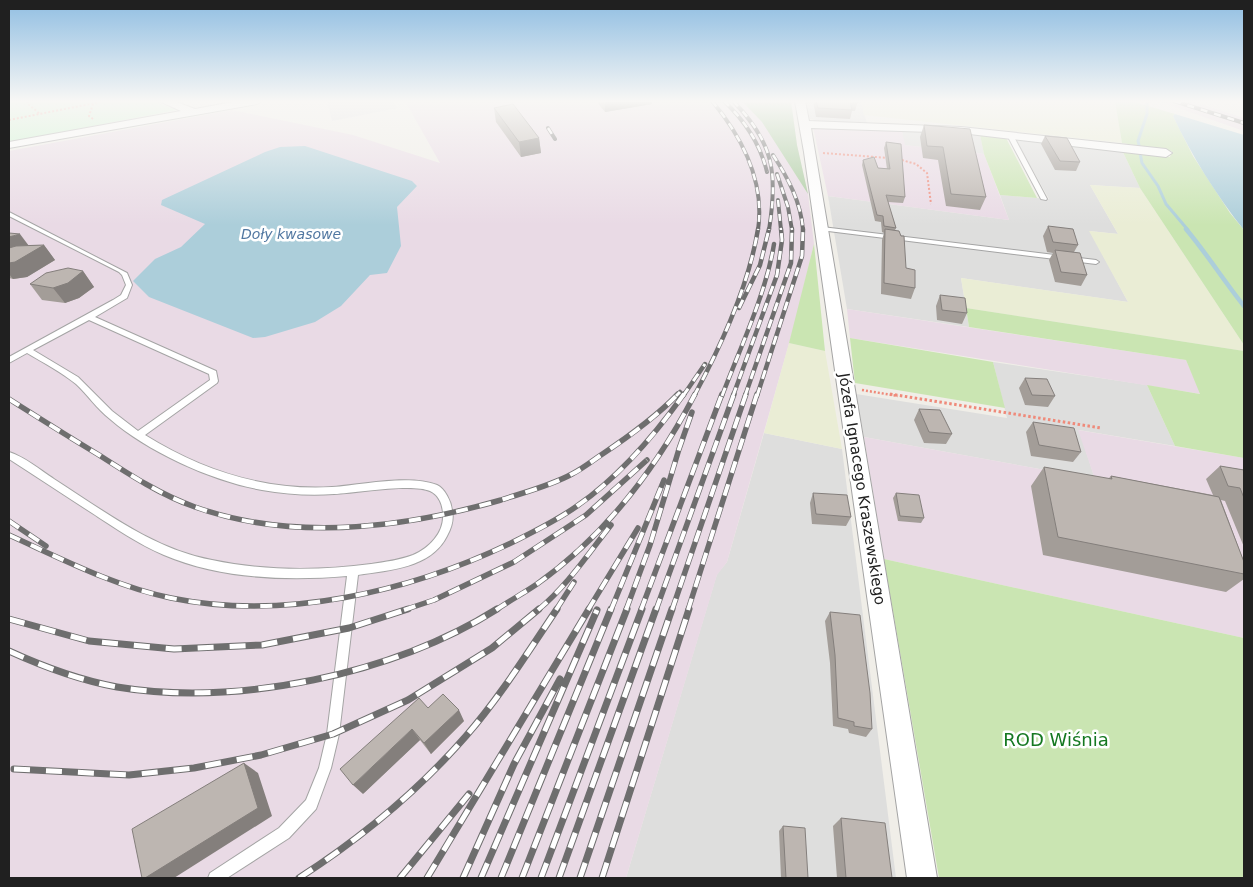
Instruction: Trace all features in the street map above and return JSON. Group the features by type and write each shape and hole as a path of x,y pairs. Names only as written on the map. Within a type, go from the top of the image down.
{"street":[{"path":"9,145 24,142"},
{"name":"Józefa Ignacego Kraszewskiego","path":"808,142 922,878"},
{"path":"1083,142 1166,153"}],"lane":[{"path":"1013,142 1044,199"},
{"path":"9,214 125,274 129,285 124,296 9,360"},
{"path":"822,229 1096,262"},
{"path":"88,317 213,373 214,381 139,435"},
{"path":"9,455 136,536 161,549 190,560 233,568 280,572 353,572 399,563 423,555 436,545 446,527 448,515 443,497 436,489 426,484 412,483 366,489 320,491 275,488 242,482 212,472 185,460 118,422 81,384 67,373 27,350"},
{"path":"215,878 284,833 311,804 325,768 332,734 353,572"}],"path":[{"path":"810,152 901,159 916,164 927,174 931,204"},
{"path":"846,388 1101,428"}],"shaded area":[{"path":"56,142 376,142 440,163 428,142 797,142 808,194 814,244 796,319 727,562 717,575 626,878 9,878 9,151"},
{"path":"816,142 904,142 905,145 984,154 1009,220 828,196"},
{"path":"904,142 982,142 984,154 904,145"},
{"path":"1017,142 1054,142 1122,150 1140,188 1090,185 1118,234 1090,231 1128,302 961,278 969,327 847,309 828,196 1009,220 1000,195 1049,199"},
{"path":"847,309 1186,360 1201,394 850,338"},
{"path":"993,362 1147,385 1175,446 1079,430 1095,479 864,437 856,394 1007,418"},
{"path":"1078,430 1244,458 1244,638 884,559 864,437 1095,479"},
{"path":"764,433 842,449 896,878 626,878 717,574 727,562"}],"green space":[{"path":"775,142 797,142 808,194"},
{"path":"982,142 1008,142 1037,198 1000,195 984,154"},
{"path":"1186,142 1230,213 1244,230 1244,345 1140,188 1122,150 1170,157 1172,151 1122,143"},
{"path":"1090,185 1140,188 1244,345 1244,351 966,308 961,278 1128,302 1089,231 1118,234"},
{"path":"814,244 825,351 789,343"},
{"path":"966,308 1244,351 1244,458 1175,446 1147,385 1200,394 1186,360 969,327"},
{"path":"850,338 993,362 1005,408 855,383"},
{"path":"789,343 825,351 842,449 764,433"},
{"name":"ROD Wiśnia","path":"884,559 1244,638 1244,878 939,878"}],"water":[{"path":"1186,142 1244,142 1244,230 1214,189"},
{"name":"Doły kwasowe","path":"305,146 412,181 417,186 397,207 401,246 387,273 370,275 341,306 315,322 265,337 253,338 149,297 133,281 155,259 181,247 205,224 161,205 162,200 265,152 280,147"}],"building":[{"path":"886,142 901,144 905,197 886,195 896,228 884,226 883,216 877,215 863,160 874,157 878,168 890,169"},
{"path":"926,142 973,142 986,197 951,194 943,147 927,146"},
{"path":"1049,142 1069,142 1080,162 1060,161"},
{"path":"1048,226 1073,229 1078,245 1053,242"},
{"path":"885,229 899,231 901,236 904,236 906,268 915,270 915,288 884,283"},
{"path":"9,233 20,234 9,237"},
{"path":"44,245 15,262 9,263 9,248"},
{"path":"1055,250 1080,253 1087,275 1061,272"},
{"path":"68,268 83,271 68,283 53,288 30,284 46,273"},
{"path":"940,295 965,298 967,313 942,310"},
{"path":"1025,378 1047,379 1055,396 1032,395"},
{"path":"919,409 940,410 952,434 929,432"},
{"path":"1033,422 1074,428 1081,452 1039,445"},
{"path":"1220,466 1244,470 1244,498 1240,488 1228,486"},
{"path":"1044,467 1112,479 1111,476 1219,497 1244,562 1244,574 1058,537"},
{"path":"813,493 847,495 851,517 816,514"},
{"path":"896,493 919,495 924,518 900,516"},
{"path":"830,612 860,615 870,693 872,729 854,726 854,722 838,718 835,655"},
{"path":"443,694 459,710 424,743 412,729 353,785 340,769 419,698 428,708"},
{"path":"244,763 258,808 145,878 142,878 132,829"},
{"path":"841,818 885,823 892,878 846,878"},
{"path":"783,826 805,828 808,878 786,878"}],"waterway":[{"path":"1140,153 1142,163 1158,186 1166,204 1188,230"},
{"path":"1186,229 1244,306"}],"railway":[{"path":"740,142 749,161 758,195 758,230"},
{"path":"756,142 767,172"},
{"path":"764,142 770,160 772,175 773,192 769,230"},
{"path":"773,155 784,172 797,200 803,230"},
{"path":"777,174 788,207 792,230"},
{"path":"778,200 781,230"},
{"path":"694,396 733,315 748,272 758,229"},
{"path":"739,308 760,265 769,229"},
{"path":"733,396 777,275 782,240 781,229"},
{"path":"745,396 791,263 792,230"},
{"path":"757,396 802,256 803,230"},
{"path":"722,396 759,301 774,244"},
{"path":"683,396 705,364"},
{"path":"9,399 134,477 182,502 233,518 271,525 310,528 388,524 426,518 501,500 546,485 579,470 621,441 651,419 680,392"},
{"path":"9,535 109,579 171,598 214,604 257,606 301,604 345,598 431,576 511,543 561,517 592,495 621,469 661,425 684,394"},
{"path":"496,610 537,584 562,565 607,522 646,474 664,448 695,394"},
{"path":"641,610 722,394"},
{"path":"656,610 734,394"},
{"path":"672,610 746,394"},
{"path":"688,610 757,394"},
{"path":"626,610 650,545 692,412"},
{"path":"404,610 434,600 514,562 586,515 647,460"},
{"path":"611,610 664,480"},
{"path":"9,521 46,546"},
{"path":"538,610 568,580 611,525"},
{"path":"588,610 638,528"},
{"path":"556,610 574,582"},
{"path":"9,619 89,641 174,649 262,645 349,628 408,609"},
{"path":"9,651 62,672 89,681 117,687 164,692 213,692 263,688 314,680 364,668 456,632 497,609"},
{"path":"14,769 129,775 194,768 261,755 333,734 408,700 492,648 539,609"},
{"path":"299,878 344,847 388,813 448,756 490,706 557,609"},
{"path":"427,878 589,609"},
{"path":"501,878 611,609"},
{"path":"522,878 627,609"},
{"path":"541,878 642,609"},
{"path":"559,878 656,609"},
{"path":"580,878 672,609"},
{"path":"602,878 689,609"},
{"path":"481,878 597,610"},
{"path":"463,878 514,764 560,679"},
{"path":"400,878 469,794"}]}
